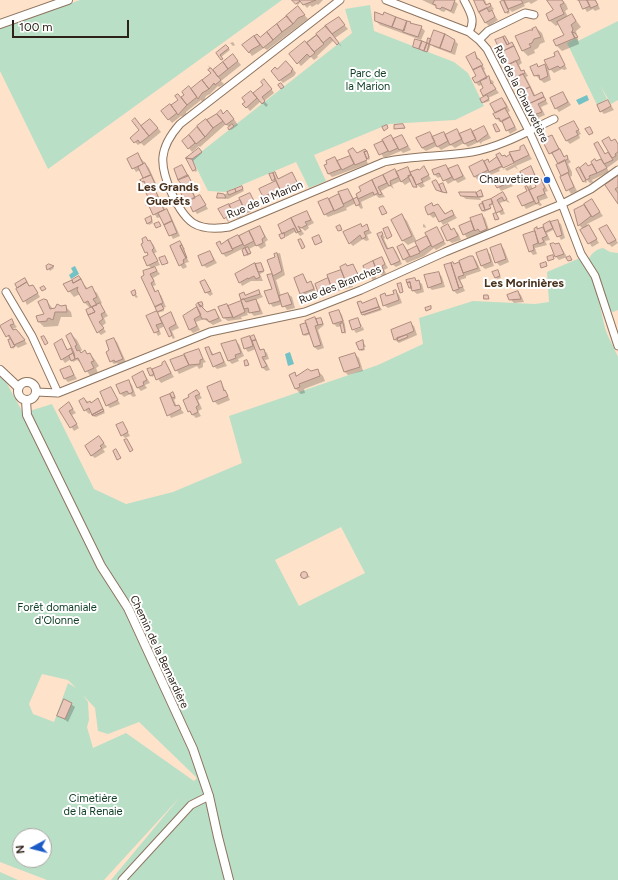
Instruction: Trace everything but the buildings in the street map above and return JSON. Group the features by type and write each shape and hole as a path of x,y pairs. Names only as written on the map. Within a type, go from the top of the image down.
{"street":[{"path":"0,24 68,0"},
{"name":"Rue de la Marion","path":"340,0 180,124 171,134 165,146 162,169 182,214 192,222 202,227 214,230 229,227 384,162 402,157 479,151 496,146 554,119"},
{"path":"386,0 413,9 469,32 474,24 473,17 464,0"},
{"path":"479,40 488,32 525,13 534,14"},
{"name":"Rue de la Chauvetière","path":"469,32 487,49 529,131 562,204 580,254 599,286 601,299 618,346"},
{"name":"Rue des Branches","path":"36,392 58,393 210,332 305,312 361,290 445,252 562,204 591,189 618,170"},
{"path":"6,292 32,336 58,393"},
{"path":"0,370 18,387"},
{"path":"22,383 32,383 36,392 34,397 26,401 20,398 17,393 18,387 22,383"},
{"name":"Chemin de la Bernardière","path":"26,401 26,415 101,566 128,608 193,749 209,796 218,837 230,880"},
{"path":"122,880 191,805 209,796"}],"green space":[{"path":"80,0 282,0 48,169 0,71 0,29"},
{"name":"Parc de la Marion","path":"370,5 374,31 454,62 468,73 484,106 455,120 389,124 314,155 326,181 309,188 296,162 225,192 208,191 192,159 352,33 345,9"},
{"path":"618,21 618,100 611,104 600,85 607,99 597,105 567,43 576,38 578,41"},
{"path":"603,248 610,252 618,253 618,310 613,312 609,310 590,264 589,258 595,251"},
{"path":"580,258 590,274 599,300 605,328 618,357 618,880 111,880 180,797 104,880 47,880 16,868 52,868 52,828 12,828 12,867 0,862 0,377 5,380 23,413 52,404 94,489 126,504 173,492 242,463 229,416 378,365 423,344 419,318 473,301 535,304 549,302 547,272","holes":["341,527 365,573 299,606 275,560","42,674 68,680 76,688 68,683 54,722 33,714 29,704","83,695 95,708 98,731 108,734 139,722 197,778 194,781 126,733 93,748 87,727 89,720 88,702"]},
{"path":"0,872 18,880 0,880"}],"water":[{"path":"587,95 589,100 579,105 576,100"},
{"path":"75,266 79,274 71,279 69,275 73,272 71,268"},
{"path":"290,352 294,364 288,366 285,354"}],"place":[{"name":"Chauvetiere","path":"547,180"}],"district":[{"name":"Les Grands Gueréts","path":"168,194"},
{"name":"Les Morinières","path":"524,283"}],"park label":[{"name":"Forêt domaniale d'Olonne","path":"57,614"},
{"name":"Cimetière de la Renaie","path":"93,805"}]}
